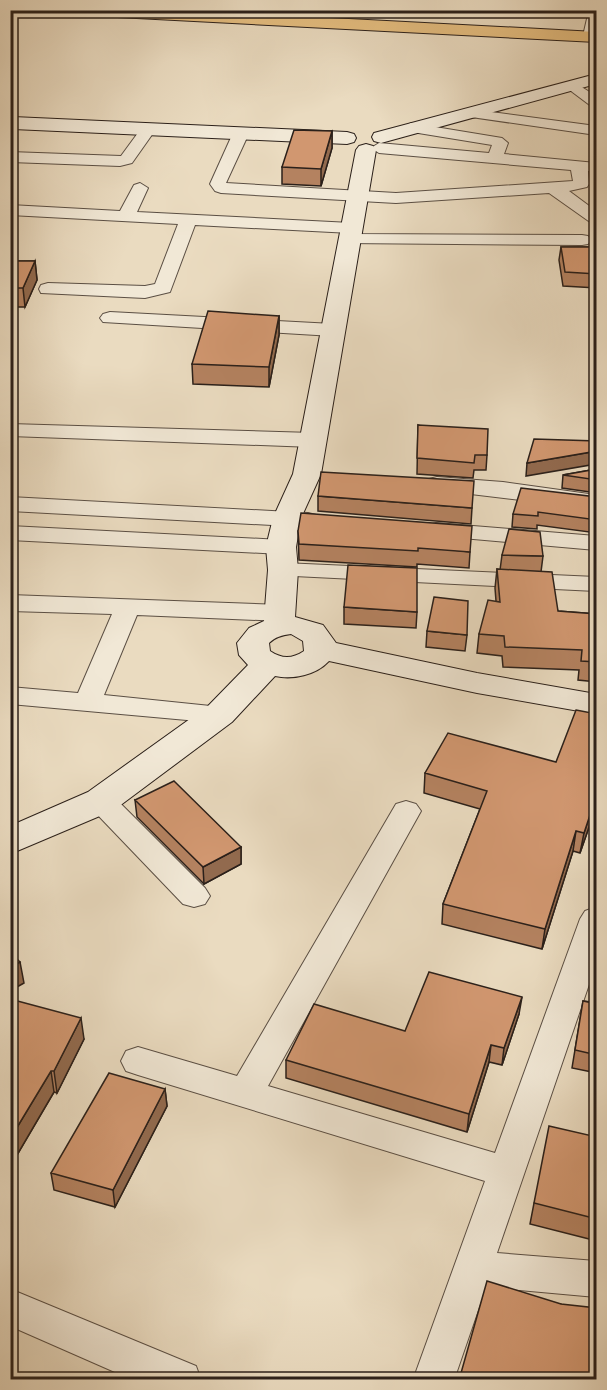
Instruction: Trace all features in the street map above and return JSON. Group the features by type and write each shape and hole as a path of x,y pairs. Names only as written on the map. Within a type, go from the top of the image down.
{"main road":[{"path":"10,13 22,10"},
{"path":"79,10 312,16 593,36"}],"street":[{"path":"593,36 596,10"},
{"path":"368,143 411,128 597,79"},
{"path":"572,85 597,103"},
{"path":"469,113 597,131"},
{"path":"11,123 241,133 368,143 597,167"},
{"path":"411,128 497,141 500,143 495,158"},
{"path":"10,156 120,161 126,159 148,129"},
{"path":"241,133 218,184 221,188 357,197 411,197 597,185"},
{"path":"281,620 282,558 287,518 319,475 313,440 368,143"},
{"path":"576,186 581,183 579,166"},
{"path":"126,216 140,188"},
{"path":"553,188 597,218"},
{"path":"10,210 189,219 351,234 582,240"},
{"path":"48,289 145,292 163,288 189,219"},
{"path":"110,318 333,330"},
{"path":"10,430 313,440"},
{"path":"503,489 573,477"},
{"path":"411,482 503,489 597,502"},
{"path":"10,504 335,522"},
{"path":"418,529 597,543"},
{"path":"10,533 597,584"},
{"path":"10,603 127,608 281,620 291,626 311,631 318,637 321,650"},
{"path":"87,702 127,608"},
{"path":"281,620 262,632 253,643 255,655 268,664 278,667 301,666 310,662 321,650"},
{"path":"321,650 477,683 597,704"},
{"path":"10,841 101,801 220,714 268,664"},
{"path":"10,695 220,714"},
{"path":"101,801 194,896"},
{"path":"246,1093 406,811"},
{"path":"433,1380 597,919"},
{"path":"138,1060 506,1172"},
{"path":"472,1268 597,1278"},
{"path":"10,1307 181,1380"}],"building":[{"path":"294,130 332,131 321,169 282,167"},
{"path":"561,247 597,247 597,274 565,272"},
{"path":"10,261 35,261 23,288 10,288"},
{"path":"208,311 279,316 269,367 192,364"},
{"path":"418,425 488,429 487,455 475,455 474,463 417,458"},
{"path":"534,439 597,441 597,451 527,463"},
{"path":"597,469 597,480 563,475"},
{"path":"321,472 474,481 472,508 318,496"},
{"path":"521,488 597,497 597,520 538,512 538,516 513,514"},
{"path":"301,513 472,526 470,552 299,544 298,531"},
{"path":"509,529 540,532 543,556 502,555"},
{"path":"348,565 417,568 417,612 344,607"},
{"path":"497,569 552,572 558,611 597,614 597,662 581,661 582,650 505,647 504,636 479,634 488,600 500,602"},
{"path":"434,597 468,601 467,635 427,631"},
{"path":"576,710 597,714 597,794 584,833 576,831 545,929 443,904 487,791 425,773 448,733 556,762"},
{"path":"174,781 241,847 203,867 135,800"},
{"path":"10,952 20,962 10,967"},
{"path":"596,971 597,1055 575,1050 583,1001 593,1003"},
{"path":"429,972 522,997 504,1048 491,1045 469,1114 286,1060 314,1004 405,1031"},
{"path":"10,999 81,1018 54,1071 51,1071 10,1139"},
{"path":"109,1073 165,1089 113,1190 51,1173"},
{"path":"549,1126 597,1137 597,1219 534,1203"},
{"path":"487,1281 561,1304 597,1308 597,1380 479,1380 461,1373"}]}
